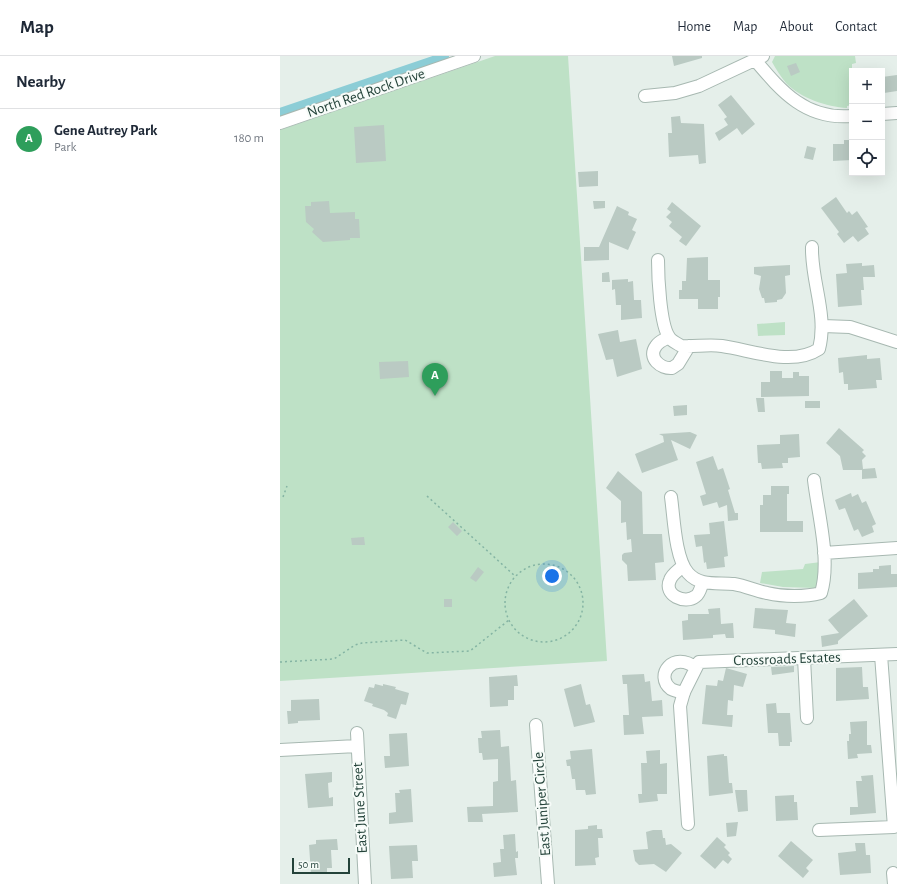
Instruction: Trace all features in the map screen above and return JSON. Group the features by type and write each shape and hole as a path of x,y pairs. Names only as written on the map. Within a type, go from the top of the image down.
{"street":[{"name":"North Red Rock Drive","path":"280,123 474,56"},
{"path":"645,96 675,93 699,86 759,58 776,84 806,109 822,114 842,117 849,116"},
{"path":"885,114 897,113"},
{"path":"658,260 658,281 665,326 669,337 681,346 722,346 772,356 809,354 819,348 823,326 812,262 812,247"},
{"path":"823,326 850,327 897,342"},
{"path":"669,337 659,342 653,353 655,361 660,366 672,368 678,364 689,346"},
{"path":"670,497 681,563 689,574 703,582 710,584 725,583 745,586 767,593 809,596 822,593 825,582 824,553 814,480"},
{"path":"824,553 897,548"},
{"path":"683,566 670,579 670,592 676,597 682,600 693,598 698,595 703,582"},
{"name":"Crossroads Estates","path":"696,668 699,662 897,654"},
{"path":"819,830 894,827 881,655"},
{"path":"804,658 807,718"},
{"path":"684,694 671,688 668,684 665,673 667,667 672,663 680,662 691,664 696,668 680,706 688,824"},
{"name":"East Juniper Circle","path":"536,725 548,884"},
{"name":"East June Street","path":"357,733 365,884"},
{"path":"280,750 357,746"}],"path":[{"path":"283,497 287,486"},
{"path":"427,496 515,576"},
{"path":"547,564 559,567 570,574 578,585 581,593 582,606 575,626 565,635 553,640 540,641 528,638 517,631 509,620 506,611 506,597 508,588 515,576 522,570 534,565 547,564"},
{"path":"280,662 334,659 355,645 362,643 405,640 427,654 472,651 509,620"}],"green space":[{"path":"495,56 568,56 607,661 280,681 280,130"},
{"path":"775,56 855,56 856,63 852,64 852,68 849,68 849,106 847,106 847,108 831,106 806,97 786,83 772,62"},
{"path":"785,322 785,335 758,336 757,324"},
{"path":"821,562 820,582 815,588 783,587 760,583 762,572 803,569 805,564"}],"building":[{"path":"672,56 702,56 702,58 674,66"},
{"path":"796,63 800,72 791,76 787,66"},
{"path":"897,75 897,91 885,93 885,77"},
{"path":"731,95 755,124 742,135 737,128 719,141 715,133 728,125 724,119 727,117 718,105"},
{"path":"680,116 681,123 704,124 706,163 699,164 698,155 669,157 668,133 672,133 671,117"},
{"path":"384,125 386,161 356,163 354,127"},
{"path":"844,140 849,140 849,160 833,161 833,144 844,144"},
{"path":"807,146 816,148 813,160 804,158"},
{"path":"598,171 598,186 579,187 578,172"},
{"path":"836,197 847,213 849,211 852,215 857,211 868,227 865,228 869,234 858,242 853,236 844,243 837,234 839,232 821,208"},
{"path":"329,201 330,213 355,212 355,219 359,219 360,238 323,242 312,232 314,229 306,222 305,206 311,206 311,202"},
{"path":"593,201 605,201 605,208 594,209"},
{"path":"672,202 701,226 686,246 679,241 682,237 669,226 672,222 666,217 671,212 667,209"},
{"path":"617,206 629,212 628,215 637,219 632,230 636,232 628,250 609,242 609,260 584,261 584,247 599,247"},
{"path":"708,257 708,280 720,280 718,309 698,309 698,299 679,299 679,290 682,290 682,281 686,281 687,258"},
{"path":"862,263 862,266 874,265 875,277 863,277 864,290 861,290 862,305 838,307 836,274 847,273 846,264"},
{"path":"790,265 790,275 785,276 786,293 782,299 777,300 777,302 765,303 759,289 761,276 754,274 754,267"},
{"path":"609,272 610,282 602,282 602,273"},
{"path":"628,279 628,282 633,281 634,300 641,300 642,318 621,320 621,305 616,305 615,289 612,290 612,280"},
{"path":"618,330 620,342 636,339 642,369 617,377 613,359 606,360 598,334"},
{"path":"867,355 867,359 880,358 882,380 876,380 877,388 848,390 848,384 844,384 843,372 839,373 838,358"},
{"path":"408,361 409,377 380,379 379,362"},
{"path":"770,371 782,371 782,378 793,378 793,372 799,372 799,376 809,376 809,396 761,397 761,382 770,382"},
{"path":"756,398 764,398 765,412 758,412"},
{"path":"805,401 820,401 820,408 805,408"},
{"path":"687,405 687,415 674,416 673,406"},
{"path":"839,428 864,450 862,452 866,456 862,460 863,469 875,468 877,478 862,479 862,470 843,470 840,456 826,443"},
{"path":"690,432 697,435 690,449 671,440 678,460 642,473 635,454 664,442 663,436 659,434"},
{"path":"799,434 800,457 788,458 788,463 782,463 783,468 762,469 761,463 758,463 757,445 780,444 780,435"},
{"path":"713,456 718,470 723,468 730,489 728,490 735,513 738,513 738,520 728,521 727,505 719,508 717,502 703,506 700,496 706,494 696,462"},
{"path":"618,471 642,492 643,534 662,534 664,562 655,563 656,580 628,581 627,565 622,560 622,555 624,553 632,552 631,539 627,540 626,522 621,523 621,501 606,488"},
{"path":"771,486 789,486 789,494 787,494 787,521 803,521 803,532 760,532 760,505 763,505 763,495 771,495"},
{"path":"851,493 852,497 858,494 862,503 866,501 876,524 872,526 874,532 862,537 858,529 854,531 845,508 839,510 835,500"},
{"path":"724,521 728,556 724,557 725,567 707,569 706,562 704,563 702,546 696,547 694,535 710,534 709,523"},
{"path":"453,522 462,531 457,536 448,527"},
{"path":"364,537 365,545 352,545 351,538"},
{"path":"891,565 891,574 897,574 897,587 858,589 858,573 873,572 873,569 879,569 879,566"},
{"path":"478,567 484,572 476,582 470,578"},
{"path":"444,599 452,599 452,607 444,607"},
{"path":"854,599 868,616 838,641 838,644 822,647 821,636 839,633 828,620"},
{"path":"720,608 721,624 733,623 734,638 726,638 725,634 713,635 713,638 683,640 682,621 688,620 688,614 709,614 708,609"},
{"path":"755,608 788,610 786,623 796,624 795,637 775,634 775,630 753,628"},
{"path":"794,666 794,672 772,675 771,667"},
{"path":"862,667 863,687 868,687 869,699 836,701 836,668"},
{"path":"726,668 747,674 743,687 734,685 733,701 728,700 727,715 733,715 732,727 702,724 706,685 717,686 718,680 723,681"},
{"path":"644,674 645,682 650,681 652,701 662,700 663,716 642,717 644,734 624,735 623,715 629,715 627,684 623,684 622,675"},
{"path":"517,675 518,686 514,686 514,700 508,700 508,706 490,707 489,677"},
{"path":"375,684 396,687 395,689 409,693 406,705 401,704 396,719 387,716 388,713 384,710 372,706 373,704 364,701 369,687 374,688"},
{"path":"581,684 586,705 590,704 595,722 574,727 564,689"},
{"path":"319,699 320,720 298,721 298,723 288,724 287,711 291,711 291,700"},
{"path":"776,703 777,713 790,713 792,742 790,742 790,746 779,746 778,733 768,733 766,704"},
{"path":"867,721 867,745 871,745 872,753 857,754 858,758 848,759 847,741 849,741 849,734 851,734 850,722"},
{"path":"500,730 501,747 509,746 511,781 516,780 518,812 482,814 483,822 468,822 467,807 493,806 493,782 498,781 498,759 483,760 482,753 479,753 478,738 482,738 481,731"},
{"path":"407,733 409,766 385,768 384,756 390,756 389,734"},
{"path":"592,749 596,794 586,795 585,790 576,790 575,779 572,779 570,766 567,766 566,760 571,759 570,751"},
{"path":"660,750 660,764 667,763 667,794 657,794 658,801 639,803 638,794 642,794 641,763 647,763 646,751"},
{"path":"724,754 724,756 727,756 729,783 732,783 733,793 709,796 707,756"},
{"path":"332,772 332,782 328,783 329,798 333,797 333,806 308,808 305,774"},
{"path":"873,775 876,813 850,815 850,807 858,807 856,781 862,781 861,776"},
{"path":"411,789 413,822 389,824 389,813 396,812 395,793 400,793 399,790"},
{"path":"735,790 747,790 748,811 738,812"},
{"path":"794,795 794,802 797,802 798,820 776,821 775,796"},
{"path":"738,822 736,836 727,837 726,823"},
{"path":"597,825 597,829 602,829 603,838 598,838 599,857 595,858 596,865 575,866 575,830 588,829 588,826"},
{"path":"662,830 666,845 671,844 682,853 666,872 654,864 639,865 635,861 633,850 648,849 646,832"},
{"path":"515,834 516,852 518,851 518,858 515,858 517,875 494,877 493,863 501,862 500,849 504,849 503,835"},
{"path":"717,837 726,845 724,847 730,853 728,855 732,859 728,864 723,860 715,869 700,856"},
{"path":"337,839 338,850 331,850 332,868 327,868 327,873 311,874 309,845 316,844 316,840"},
{"path":"791,841 813,860 806,868 809,871 803,878 778,856"},
{"path":"855,843 865,843 866,855 870,855 871,873 840,875 838,853 856,851"},
{"path":"417,845 418,861 412,861 413,878 391,879 389,846"}],"waterway":[{"path":"280,112 445,56"}],"place":[{"name":"Gene Autrey Park","path":"435,396"}]}
